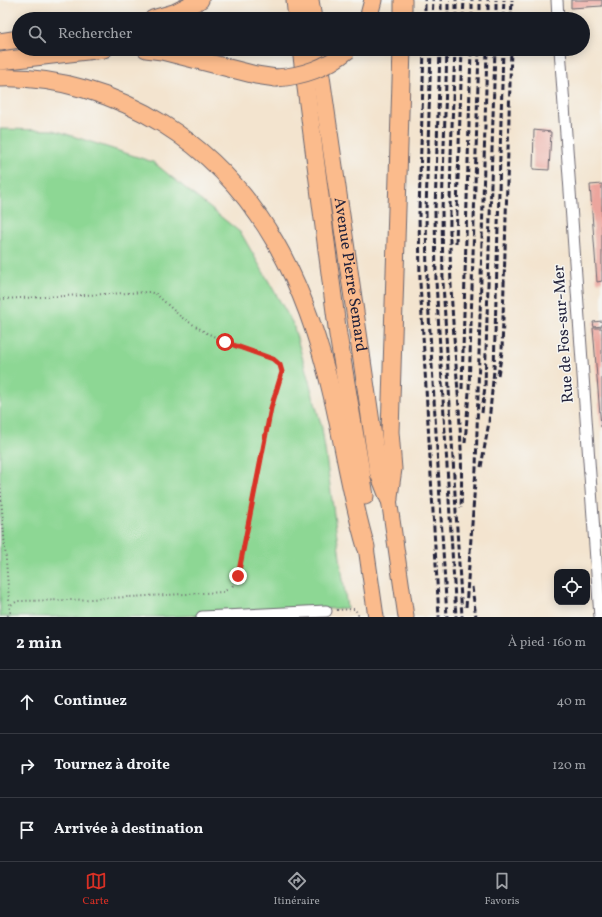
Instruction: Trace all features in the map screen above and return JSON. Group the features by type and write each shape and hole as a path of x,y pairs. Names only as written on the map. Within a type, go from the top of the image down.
{"highway":[{"path":"176,12 200,0"},
{"path":"295,0 296,12"},
{"path":"310,0 312,12"},
{"path":"370,12 374,0"},
{"path":"403,0 403,12"},
{"path":"0,42 12,40"},
{"path":"0,60 38,56"},
{"path":"182,56 256,75 276,78 302,75 334,62 341,56"},
{"path":"302,56 338,335 369,522 366,546"},
{"name":"Avenue Pierre Semard","path":"317,56 378,471 389,499"},
{"path":"389,499 393,469 390,432 402,56"},
{"path":"0,78 48,81 78,87 118,100 150,115 179,134 202,152 228,176 251,204 274,237 290,268 307,308 332,395 359,523 366,546"}],"main road":[{"path":"389,499 406,617"},
{"path":"366,546 376,617"}],"lane":[{"path":"557,0 558,12"},
{"name":"Rue de Fos-sur-Mer","path":"560,56 600,617"},
{"path":"202,617 326,611"}],"path":[{"path":"0,299 149,292 156,294 180,317 205,332 236,346 273,359 280,365 282,372 271,408 238,576 232,587 223,592 72,600 18,601 9,606"},
{"path":"0,484 10,612 7,617"},
{"path":"326,611 355,609 359,617"}],"green space":[{"path":"0,129 54,130 153,162 241,233 293,324 322,428 347,608 163,617 0,617"}],"building":[{"path":"571,0 602,0 602,6 571,8"},
{"path":"534,130 551,132 549,170 533,169"},
{"path":"602,184 602,281 597,282 590,185"},
{"path":"602,321 602,326 594,327 593,322"},
{"path":"593,328 602,328 602,427 601,427"}],"railway":[{"path":"425,0 425,12"},
{"path":"432,12 433,0"},
{"path":"441,0 441,12"},
{"path":"448,0 448,12"},
{"path":"456,0 456,12"},
{"path":"463,12 464,0"},
{"path":"472,0 472,12"},
{"path":"480,0 480,12"},
{"path":"488,0 488,12"},
{"path":"496,0 496,12"},
{"path":"503,12 504,0"},
{"path":"511,12 512,0"},
{"path":"424,56 419,211 420,282 439,617"},
{"path":"431,56 426,211 427,282 447,617"},
{"path":"440,56 435,211 436,281 456,617"},
{"path":"447,56 442,211 443,282 462,617"},
{"path":"455,56 450,255 452,313 460,424 462,480 461,508"},
{"path":"456,243 462,56"},
{"path":"462,389 471,56"},
{"path":"465,443 469,392 479,56"},
{"path":"466,607 476,469 487,56"},
{"path":"482,413 485,386 495,56"},
{"path":"481,467 489,422 494,370 503,56"},
{"path":"498,375 502,352 511,56"},
{"path":"472,587 476,617"}],"route":[{"path":"225,342 273,359 280,365 282,372 271,408 238,576"}]}
